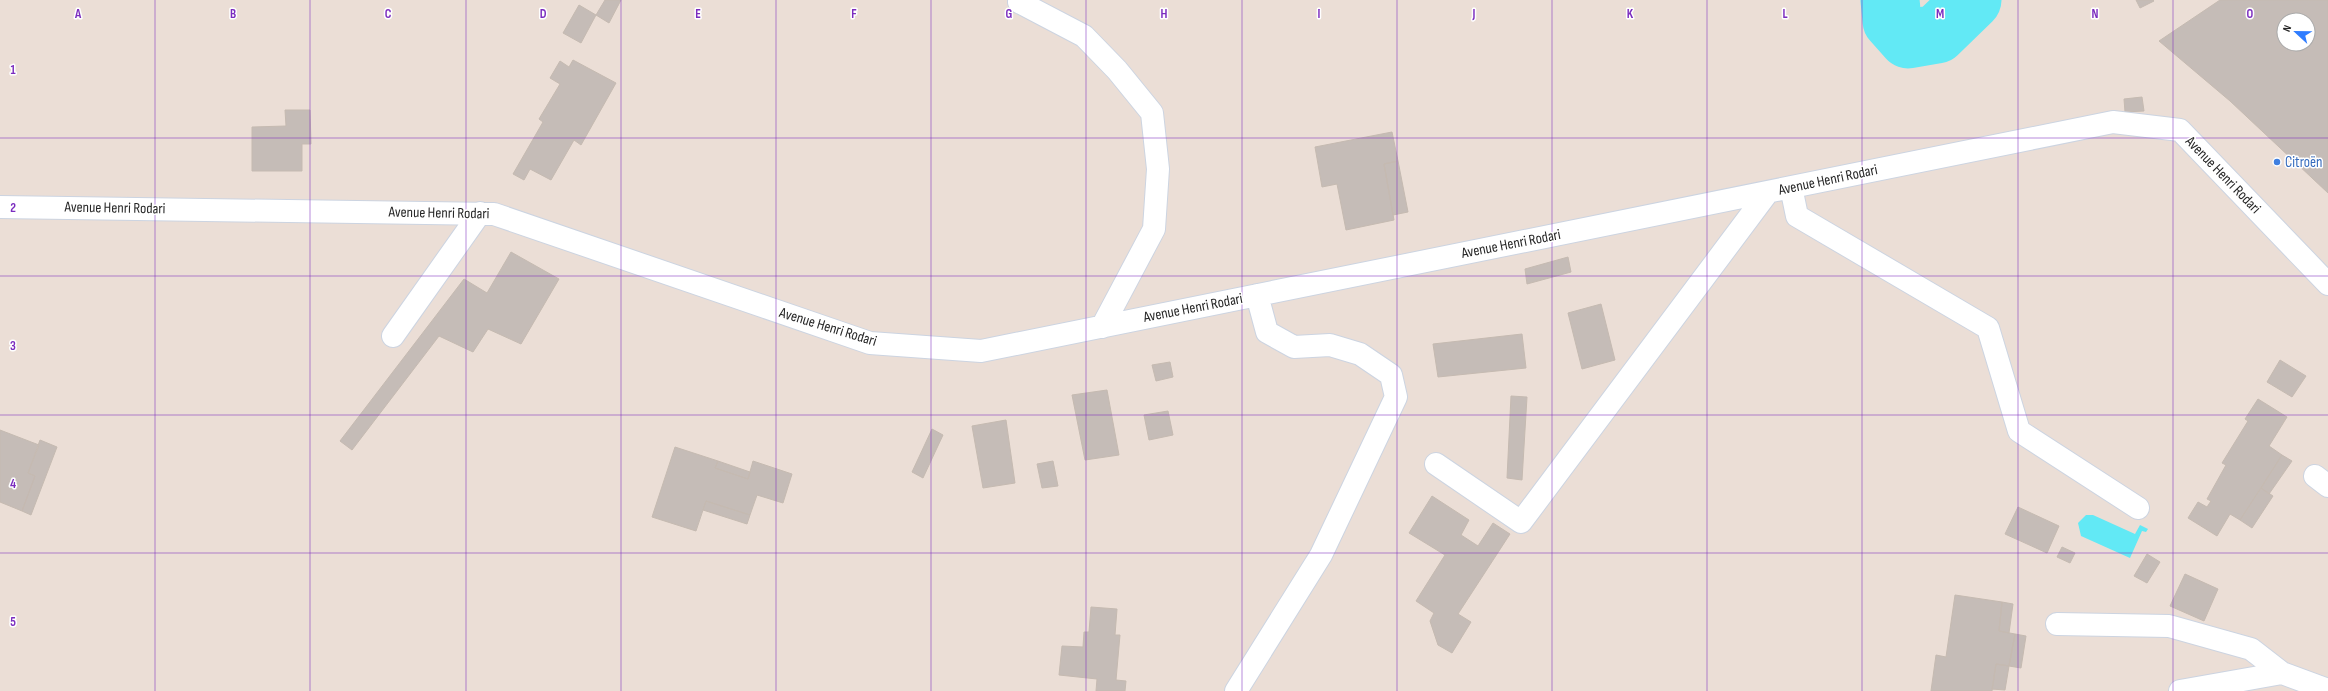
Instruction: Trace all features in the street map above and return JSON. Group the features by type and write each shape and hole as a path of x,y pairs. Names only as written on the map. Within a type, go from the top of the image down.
{"street":[{"path":"1019,2 1084,36 1117,70 1152,114 1158,169 1154,229 1102,327"},
{"name":"Avenue Henri Rodari","path":"0,207 494,214 870,343 981,351 2113,122 2180,130 2328,284"},
{"path":"1791,187 1797,216 1988,328 2019,430 2138,508"},
{"path":"1436,464 1521,522 1768,192"},
{"path":"393,336 480,213"},
{"path":"1236,691 1320,555 1396,397 1391,375 1360,354 1330,344 1294,347 1267,332 1257,295"},
{"path":"2057,624 2169,626 2251,649 2282,673 2328,690"},
{"path":"2180,691 2282,673"}],"water":[{"path":"2086,515 2093,515 2135,534 2140,525 2148,529 2146,532 2142,531 2130,558 2081,536 2078,523"}],"building":[{"path":"605,0 621,0 609,23 596,15"},
{"path":"2136,0 2153,0 2154,1 2140,8"},
{"path":"2220,0 2328,0 2328,193 2230,101 2159,41"},
{"path":"579,5 596,15 581,43 563,33"},
{"path":"573,60 616,83 581,145 574,140 551,180 530,169 524,180 513,174 543,122 539,119 560,84 550,78 560,61 569,67"},
{"path":"2142,97 2144,111 2125,112 2124,99"},
{"path":"285,110 310,110 311,144 302,144 302,171 252,171 252,127 286,126"},
{"path":"1392,132 1398,161 1384,164 1394,220 1346,230 1337,184 1322,187 1315,147"},
{"path":"1398,161 1408,212 1393,215 1384,164"},
{"path":"511,252 559,279 521,344 488,329 473,352 439,336 352,450 340,441 464,279 487,293"},
{"path":"1568,257 1571,272 1527,284 1525,269"},
{"path":"1601,304 1615,360 1582,369 1568,313"},
{"path":"1522,334 1526,368 1438,377 1433,344"},
{"path":"2280,360 2306,376 2292,397 2267,382"},
{"path":"1170,362 1173,377 1156,381 1152,365"},
{"path":"1107,390 1119,455 1085,460 1072,395"},
{"path":"1511,396 1527,397 1522,480 1507,478"},
{"path":"2258,399 2287,417 2269,446 2282,455 2240,520 2230,514 2217,536 2188,518 2198,502 2207,507 2211,501 2207,499 2226,465 2222,463 2248,421 2245,419"},
{"path":"1168,411 1173,435 1149,440 1144,415"},
{"path":"1006,420 1015,483 983,488 972,426"},
{"path":"932,429 943,435 923,478 912,472"},
{"path":"0,430 39,445 28,473 35,476 22,511 0,502"},
{"path":"40,440 57,447 31,515 22,511 35,476 28,473"},
{"path":"675,447 718,461 715,468 748,479 753,461 792,474 783,503 757,495 750,515 706,501 696,531 652,517"},
{"path":"2282,455 2292,461 2269,494 2261,488"},
{"path":"718,461 750,472 748,479 715,468"},
{"path":"1053,461 1058,486 1042,488 1037,464"},
{"path":"2261,488 2273,496 2252,528 2240,520"},
{"path":"1432,496 1469,520 1461,535 1478,546 1493,523 1510,534 1458,614 1471,622 1452,653 1438,645 1430,621 1434,613 1416,601 1445,555 1409,533"},
{"path":"706,501 750,515 747,524 703,510"},
{"path":"2018,507 2059,526 2047,553 2005,534"},
{"path":"2062,547 2075,553 2070,563 2057,557"},
{"path":"2147,554 2160,562 2147,583 2134,576"},
{"path":"2185,574 2218,589 2204,621 2170,606"},
{"path":"1955,595 2002,602 1999,631 2015,634 2009,666 1996,664 1992,691 1931,691 1936,655 1946,657"},
{"path":"2002,602 2013,604 2009,633 1999,631"},
{"path":"1091,607 1117,609 1115,635 1120,635 1116,680 1126,681 1125,691 1096,691 1097,679 1059,675 1062,646 1083,647 1084,632 1089,632"},
{"path":"2015,634 2026,636 2021,668 2009,666"},
{"path":"1996,664 2009,666 2005,690 1992,689"}],"waterway":[{"path":"1890,0 1892,21 1908,39 1937,34 1972,0"}],"place":[{"name":"Citroën","path":"2277,162"}]}
